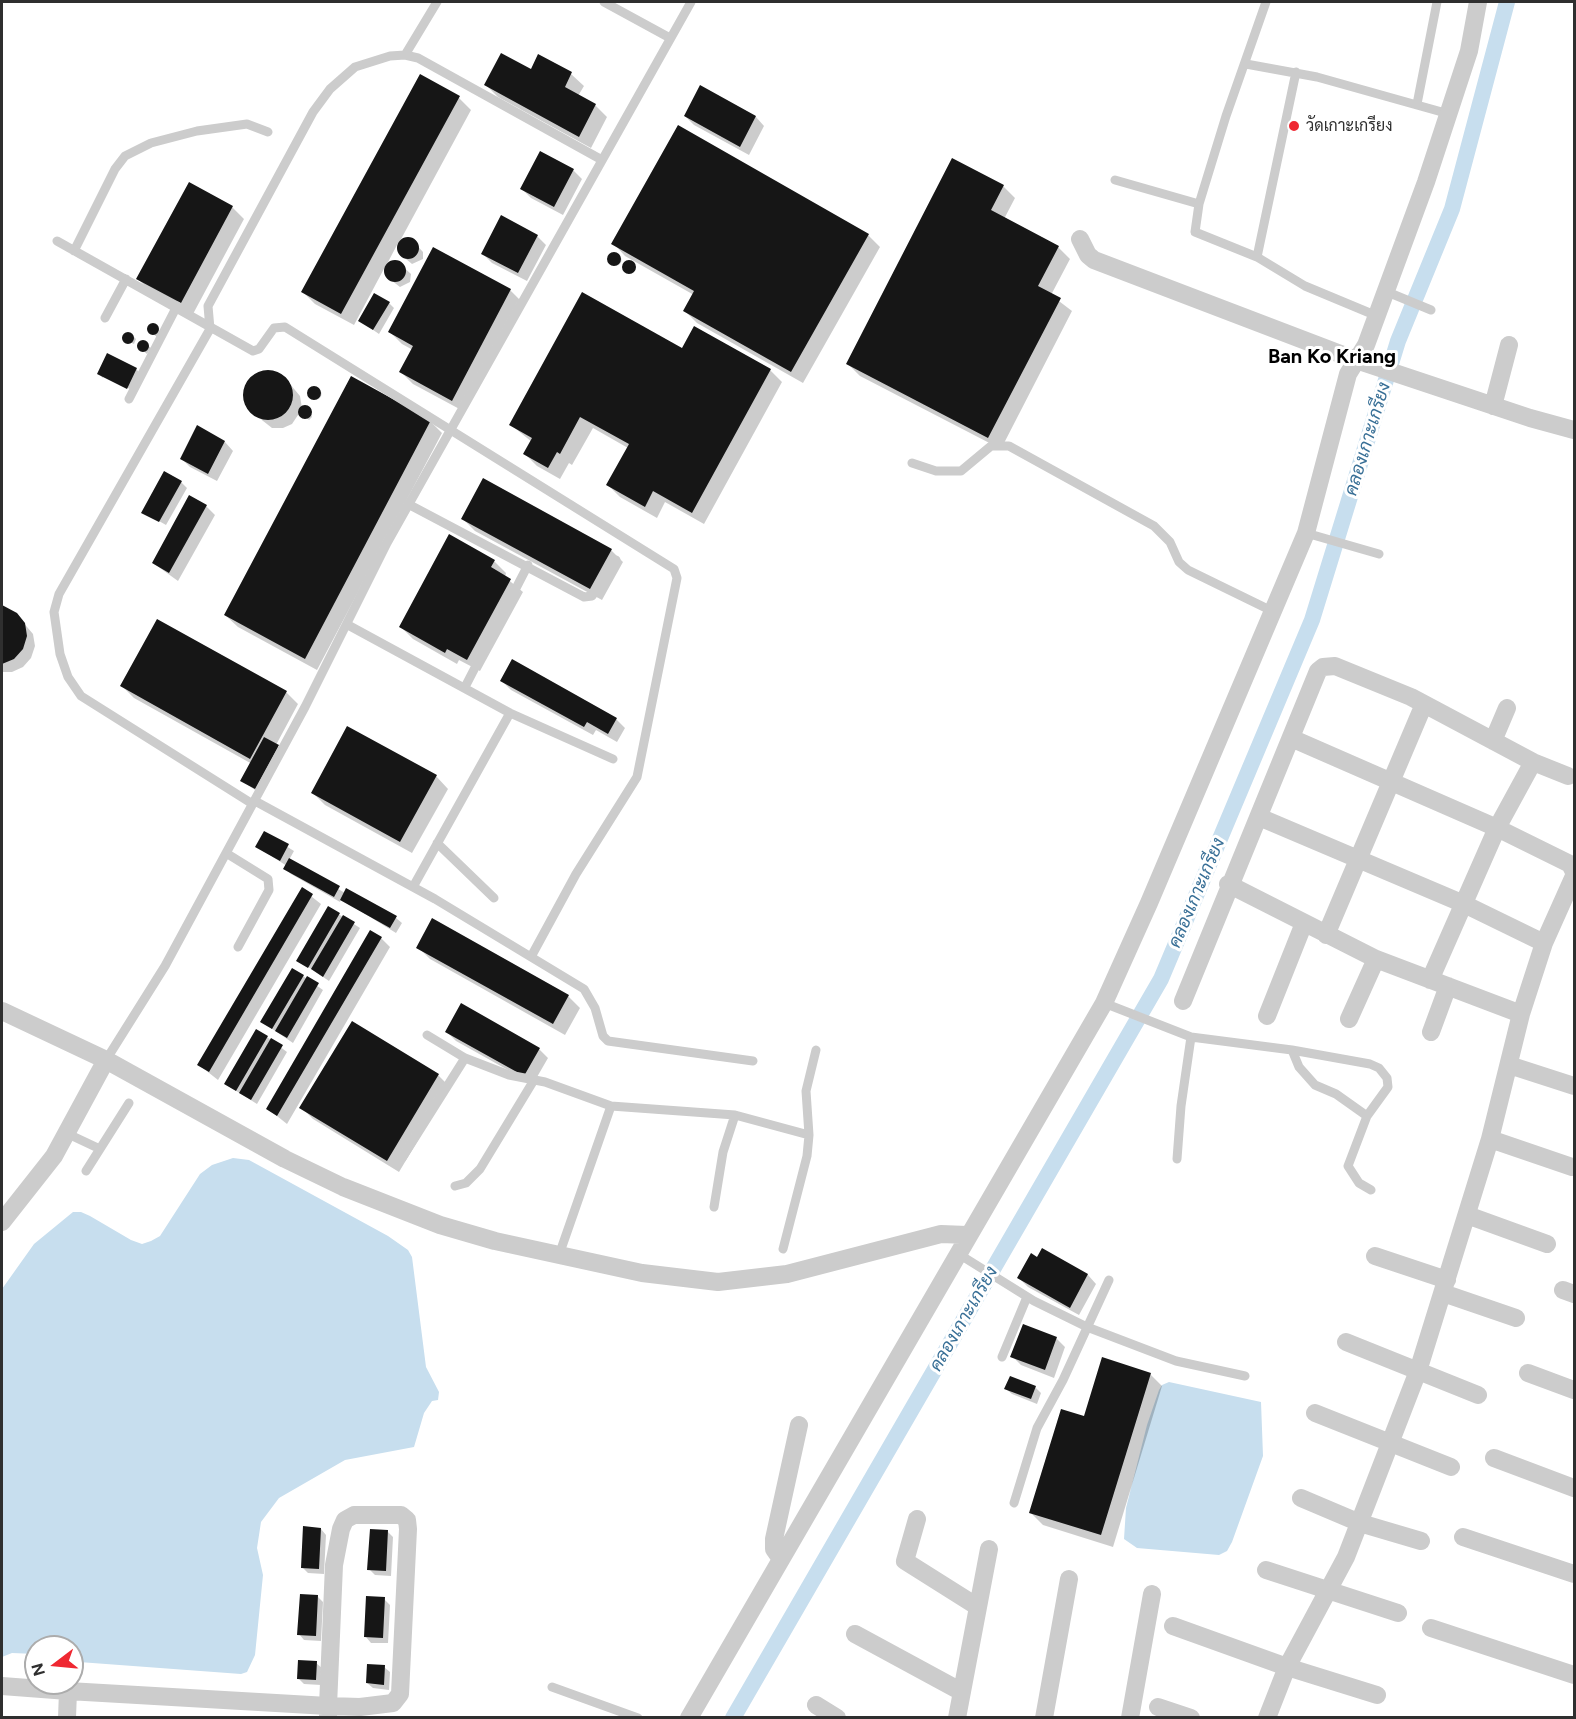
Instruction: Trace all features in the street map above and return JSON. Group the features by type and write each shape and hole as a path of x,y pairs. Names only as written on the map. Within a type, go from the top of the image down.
{"street":[{"path":"689,1718 781,1559 962,1257 967,1235 1104,1003 1272,611 1313,534 1348,374 1363,362 1366,345 1377,316 1391,294 1469,51 1478,2"},
{"path":"1080,239 1088,255 1094,260 1363,362 1575,430"},
{"path":"1493,405 1509,345"},
{"path":"1183,1001 1228,884 1259,817 1318,671 1328,665 1425,704 1533,762 1568,776"},
{"path":"1326,935 1425,704"},
{"path":"1493,741 1507,708"},
{"path":"1267,1718 1287,1667 1346,1557 1418,1371 1490,1139 1521,1014 1544,943 1570,897 1575,874 1570,864 1497,828 1291,738"},
{"path":"1430,980 1497,828 1533,762"},
{"path":"1259,817 1464,904 1544,943"},
{"path":"1228,884 1376,959 1521,1014"},
{"path":"1267,1016 1304,923"},
{"path":"1349,1019 1376,959"},
{"path":"1431,1032 1448,986"},
{"path":"2,1011 106,1060 285,1160 343,1187 440,1225 559,1255 642,1273 718,1282 787,1274 942,1234 967,1235"},
{"path":"2,1222 38,1178 106,1060"},
{"path":"1509,1065 1575,1086"},
{"path":"1490,1139 1572,1167"},
{"path":"1467,1215 1547,1244"},
{"path":"1375,1256 1516,1318"},
{"path":"1346,1342 1478,1395"},
{"path":"1528,1373 1575,1390"},
{"path":"1315,1413 1390,1445 1451,1467"},
{"path":"781,1559 774,1549 774,1539 799,1425"},
{"path":"1494,1458 1575,1488"},
{"path":"1301,1498 1360,1523 1421,1542"},
{"path":"84,1692 328,1712 393,1704 400,1694 408,1529 407,1520 401,1515 354,1515 345,1520 341,1529 334,1566 328,1712"},
{"path":"917,1519 905,1561 978,1607"},
{"path":"1463,1537 1575,1575"},
{"path":"957,1718 989,1549"},
{"path":"1266,1570 1398,1613"},
{"path":"1044,1718 1070,1579"},
{"path":"1130,1718 1152,1594"},
{"path":"1173,1626 1287,1667 1377,1695"},
{"path":"1431,1628 1575,1675"},
{"path":"855,1634 962,1692"},
{"path":"2,1686 24,1688"},
{"path":"67,1718 68,1695"},
{"path":"816,1705 837,1718"},
{"path":"1158,1707 1191,1718"}],"lane":[{"path":"405,55 436,2"},
{"path":"604,2 670,39"},
{"path":"106,1060 165,966 348,625 408,504 691,2"},
{"path":"1266,2 1226,116 1194,227 1198,235 1257,256 1305,286 1377,316"},
{"path":"1417,104 1437,2"},
{"path":"602,160 418,58 405,55 390,56 355,67 330,89 313,112 208,306 210,329 65,584 54,612 60,654 68,676 81,696 253,802 413,887 532,955 584,989 595,1008 603,1036 608,1041 753,1060"},
{"path":"1246,64 1296,72 1449,114"},
{"path":"1257,256 1296,72"},
{"path":"74,251 115,170 125,156 151,143 197,131 247,124 268,132"},
{"path":"1115,180 1199,204"},
{"path":"57,241 177,306 210,329 253,351 259,349 274,328 285,327 674,569 677,578 637,777 576,874 532,955"},
{"path":"105,318 126,279"},
{"path":"1391,294 1431,310"},
{"path":"129,399 177,306"},
{"path":"912,463 936,471 961,471 991,446 1009,446 1154,526 1170,542 1179,562 1188,570 1272,611"},
{"path":"408,504 528,565 584,597 592,596 616,560"},
{"path":"1313,534 1379,554"},
{"path":"465,687 528,565"},
{"path":"348,625 510,713 613,759"},
{"path":"413,887 510,713"},
{"path":"437,843 494,898"},
{"path":"226,853 268,879 268,890 238,946"},
{"path":"1104,1003 1191,1037 1292,1050 1370,1064 1379,1068 1388,1078 1388,1087 1367,1116 1348,1166 1359,1183 1371,1190"},
{"path":"427,1035 465,1058 509,1075 534,1080 611,1106 735,1115 809,1135"},
{"path":"1177,1159 1181,1106 1191,1037"},
{"path":"783,1249 807,1156 809,1135 806,1091 816,1050"},
{"path":"1292,1050 1299,1067 1315,1085 1336,1094 1367,1116"},
{"path":"402,1158 465,1058"},
{"path":"455,1186 466,1183 480,1169 534,1080"},
{"path":"86,1171 129,1103"},
{"path":"559,1255 611,1106"},
{"path":"714,1207 723,1152 735,1115"},
{"path":"66,1133 100,1149"},
{"path":"962,1257 1027,1297 1088,1327 1176,1361 1245,1376"},
{"path":"1014,1503 1037,1428 1109,1280"},
{"path":"1002,1357 1027,1297"},
{"path":"552,1687 638,1718"}],"water":[{"path":"233,1158 249,1160 388,1236 408,1250 412,1257 426,1367 439,1392 438,1400 432,1401 424,1413 414,1447 345,1460 279,1498 261,1522 257,1548 263,1575 255,1655 247,1672 241,1674 84,1662 84,1635 24,1635 24,1654 12,1653 2,1657 2,1289 34,1244 73,1212 81,1212 90,1216 142,1244 160,1236 200,1174 212,1165"},
{"path":"1169,1382 1261,1402 1263,1456 1232,1542 1227,1551 1219,1555 1137,1548 1124,1539 1126,1508 1147,1425 1159,1390 1162,1385"}],"building":[{"path":"501,53 531,69 538,54 572,72 565,87 596,104 579,137 484,85"},
{"path":"420,74 460,96 341,314 301,292"},
{"path":"700,85 756,116 740,147 684,116"},
{"path":"678,125 869,234 791,372 683,311 694,291 611,244"},
{"path":"540,151 574,169 554,207 520,189"},
{"path":"952,158 1004,185 991,210 1059,246 1038,286 1061,298 988,438 846,364"},
{"path":"189,182 233,206 181,303 136,279"},
{"path":"501,215 538,235 518,273 481,254"},
{"path":"408,237 416,240 419,248 416,256 408,259 400,256 397,248 400,240"},
{"path":"433,247 511,289 452,401 399,372 413,346 388,332"},
{"path":"614,252 619,254 621,259 619,264 614,266 609,264 607,259 609,254"},
{"path":"395,260 403,263 406,271 403,279 395,282 387,279 384,271 387,263"},
{"path":"629,260 634,262 636,267 634,272 629,274 624,272 622,267 624,262"},
{"path":"582,292 682,348 694,326 771,369 692,513 653,491 645,507 606,485 629,444 580,417 560,454 557,452 548,468 523,454 532,438 509,425"},
{"path":"374,293 390,302 373,330 358,321"},
{"path":"155,323 159,329 155,335 151,335 147,327"},
{"path":"130,332 134,338 130,344 126,344 122,336"},
{"path":"145,340 149,346 145,352 141,352 137,344"},
{"path":"107,353 137,368 127,389 97,374"},
{"path":"263,370 273,370 286,377 293,390 293,400 286,413 273,420 263,420 254,416 247,409 243,400 243,390 247,381 254,374"},
{"path":"351,376 431,420 305,659 224,615"},
{"path":"314,386 319,388 321,393 319,398 314,400 309,398 307,393 309,388"},
{"path":"305,405 310,407 312,412 310,417 305,419 300,417 298,412 300,407"},
{"path":"197,425 225,441 208,474 180,459"},
{"path":"164,471 182,481 159,522 141,513"},
{"path":"483,478 612,549 590,589 461,519"},
{"path":"189,495 207,505 169,573 152,563"},
{"path":"449,534 495,560 491,567 511,579 467,660 447,649 445,653 399,627"},
{"path":"2,605 17,613 25,623 27,636 23,649 14,659 2,664"},
{"path":"157,619 287,691 250,759 120,686"},
{"path":"512,659 617,718 608,734 587,722 584,727 500,681"},
{"path":"347,726 437,775 400,842 311,793"},
{"path":"264,737 279,745 255,789 240,781"},
{"path":"264,831 289,844 280,861 255,847"},
{"path":"289,858 340,886 334,897 283,869"},
{"path":"302,887 313,894 209,1072 197,1065"},
{"path":"346,888 397,916 390,928 340,900"},
{"path":"328,906 340,913 308,968 296,961"},
{"path":"343,915 355,922 323,977 311,969"},
{"path":"432,918 569,995 553,1024 416,948"},
{"path":"370,930 382,937 277,1116 266,1109"},
{"path":"292,968 304,975 272,1029 260,1022"},
{"path":"307,976 319,983 287,1038 275,1031"},
{"path":"461,1003 540,1048 524,1076 445,1032"},
{"path":"352,1021 439,1074 387,1161 299,1108"},
{"path":"256,1029 268,1036 236,1091 224,1084"},
{"path":"271,1038 283,1045 251,1100 239,1093"},
{"path":"1042,1248 1088,1274 1070,1308 1017,1278 1031,1253 1037,1257"},
{"path":"1023,1324 1057,1337 1045,1370 1010,1357"},
{"path":"1102,1357 1151,1373 1101,1535 1029,1513 1061,1409 1084,1416"},
{"path":"1010,1376 1036,1386 1031,1399 1004,1389"},
{"path":"303,1526 321,1528 319,1569 301,1568"},
{"path":"370,1529 388,1530 386,1571 367,1570"},
{"path":"300,1594 318,1595 316,1636 297,1635"},
{"path":"366,1596 385,1597 383,1638 364,1637"},
{"path":"298,1660 317,1661 316,1680 297,1679"},
{"path":"367,1664 385,1665 384,1685 366,1683"}],"waterway":[{"name":"คลองเกาะเกรียง","path":"733,1718 1161,979 1312,620 1398,341 1452,209 1507,2"}],"place":[{"name":"วัดเกาะเกรียง","path":"1294,126"}],"district":[{"name":"Ban Ko Kriang","path":"1332,357"}]}
